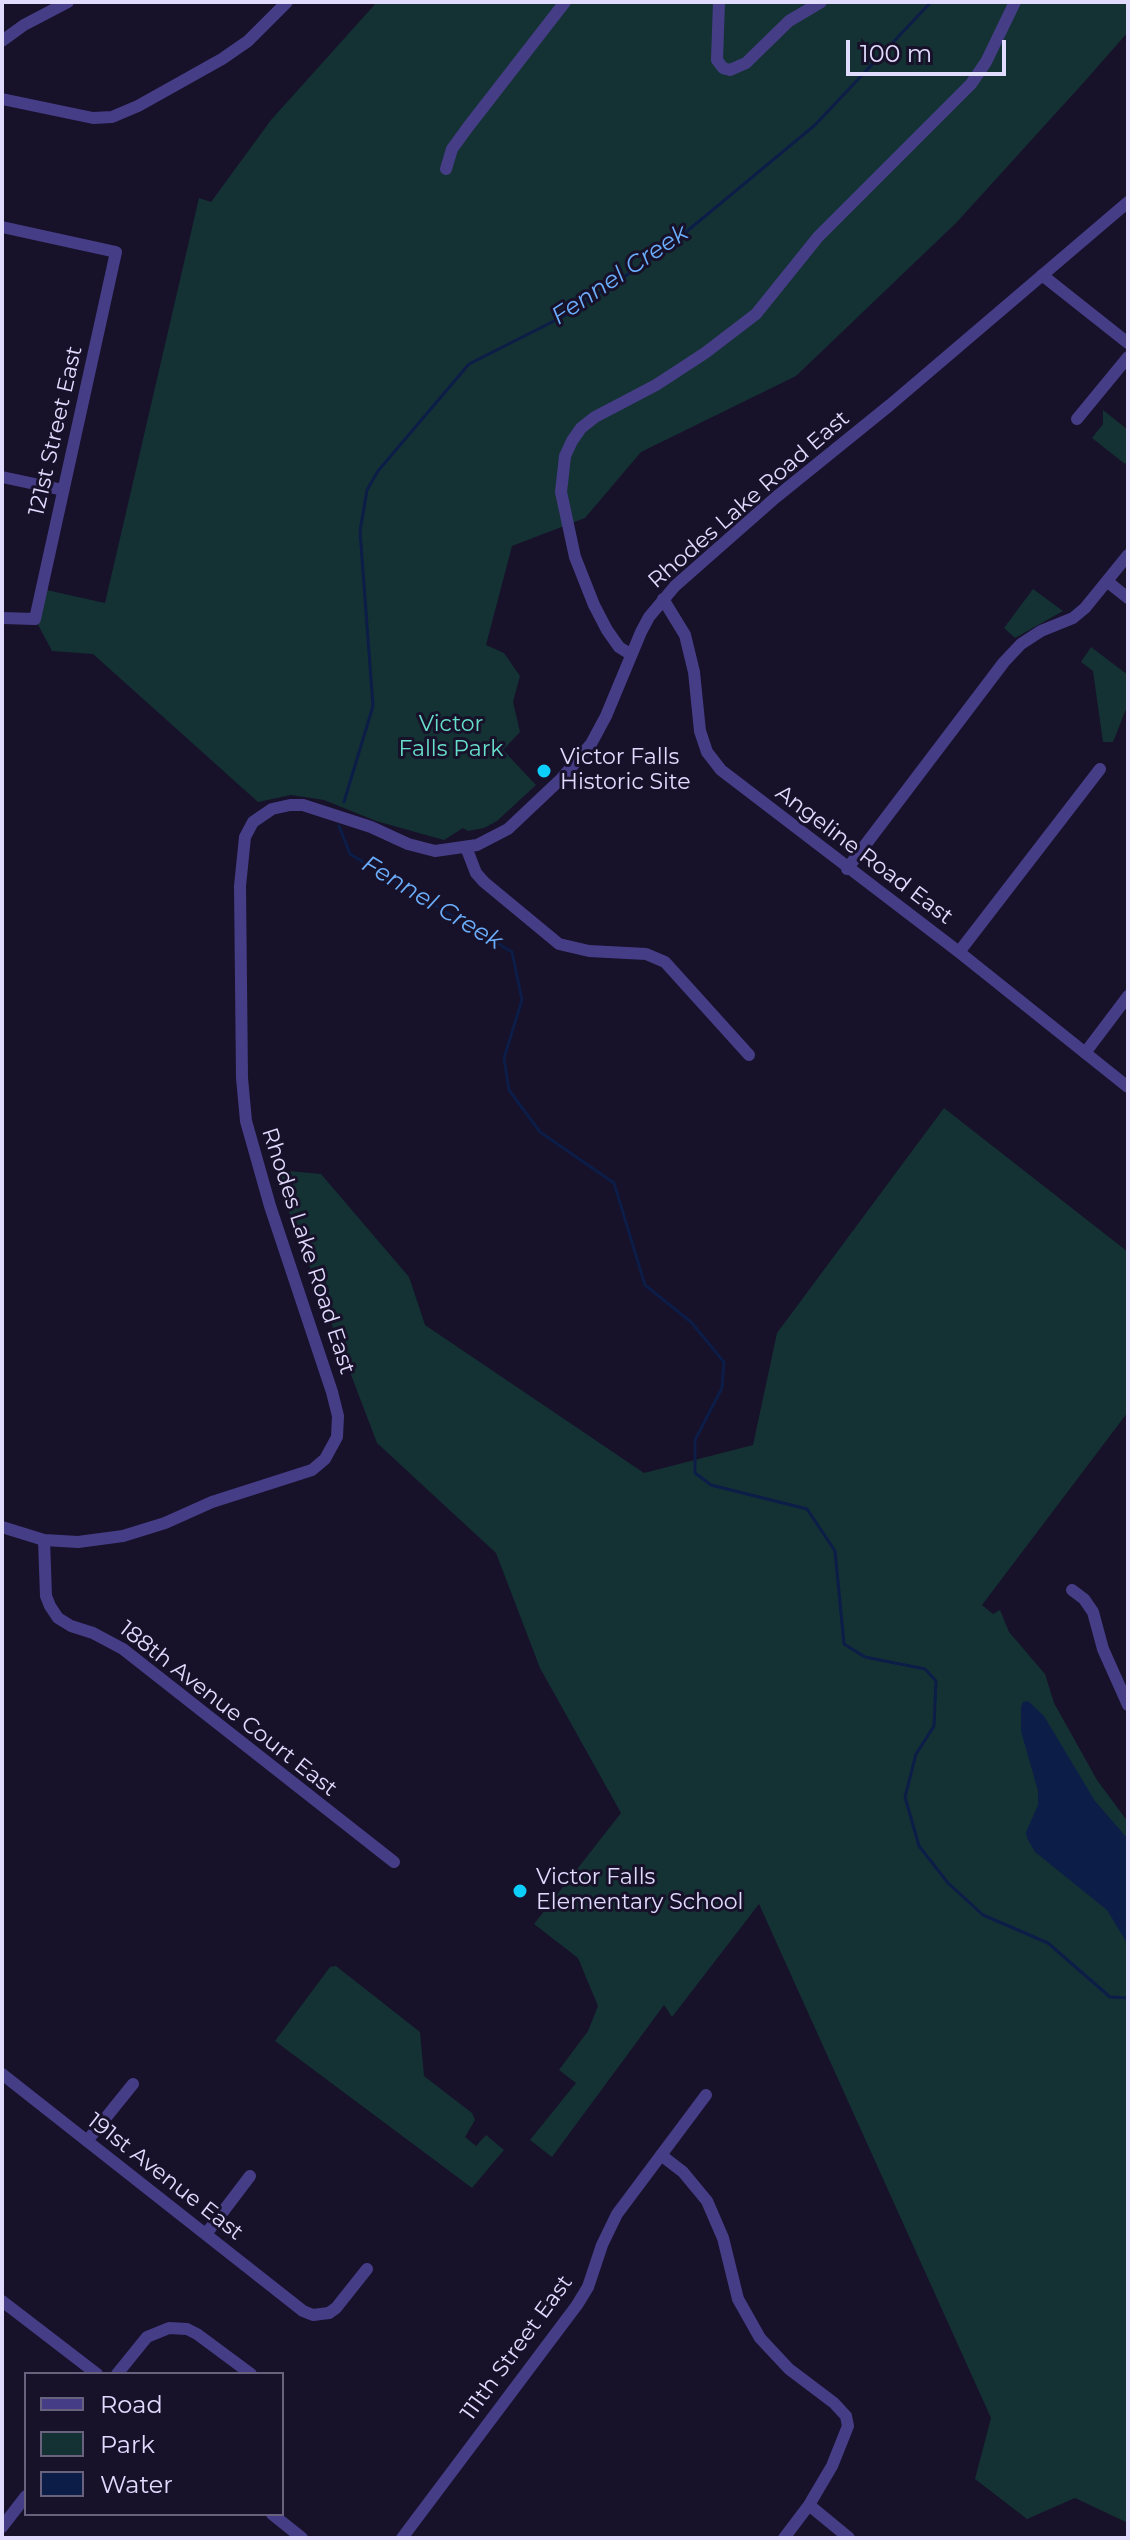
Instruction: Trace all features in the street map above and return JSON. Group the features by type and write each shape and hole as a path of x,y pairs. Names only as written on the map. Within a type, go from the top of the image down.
{"street":[{"path":"2,41 24,25 68,2"},
{"path":"2,99 93,118 112,117 222,59 248,41 287,2"},
{"path":"446,169 452,149 565,2"},
{"path":"719,2 717,60 723,68 730,70 746,63 789,21 821,2"},
{"path":"630,654 619,647 607,630 575,557 561,492 565,456 572,441 581,428 595,417 656,385 756,314 818,237 971,84 986,62 1015,2"},
{"name":"Rhodes Lake Road East","path":"2,1527 44,1540 78,1542 123,1536 165,1523 212,1502 312,1470 331,1450 337,1437 338,1416 332,1392 270,1206 246,1121 242,1078 240,886 245,837 253,822 263,813 280,806 303,805 435,851 486,842 508,829 584,754 606,716 630,654 649,617 675,586 775,498 890,405 1128,202"},
{"name":"121st Street East","path":"2,227 116,252 35,619 2,618"},
{"path":"1042,275 1128,343"},
{"path":"1077,419 1128,357"},
{"path":"2,477 63,490"},
{"path":"847,869 1004,662 1021,644 1041,631 1073,618 1085,608 1128,555"},
{"path":"1108,582 1128,598"},
{"name":"Angeline Road East","path":"663,599 685,635 694,672 700,731 712,760 721,770 959,952 1128,1087"},
{"path":"959,952 1100,769"},
{"path":"466,847 476,873 484,882 559,944 589,951 646,954 665,962 749,1055"},
{"path":"1085,1053 1128,996"},
{"name":"188th Avenue Court East","path":"44,1540 46,1596 58,1618 123,1649 394,1862"},
{"path":"1072,1590 1084,1599 1093,1612 1103,1649 1128,1705"},
{"name":"191st Avenue East","path":"2,2074 303,2311 313,2315 329,2313 367,2269"},
{"path":"87,2141 133,2084"},
{"name":"111th Street East","path":"402,2538 577,2305 588,2287 602,2245 617,2214 706,2095"},
{"path":"661,2155 697,2187 711,2210 723,2238 738,2299 760,2338 789,2369 846,2416 848,2426 837,2454 809,2505 784,2538"},
{"path":"206,2234 250,2176"},
{"path":"2,2301 94,2372"},
{"path":"120,2370 147,2337 169,2328 178,2328 197,2334 248,2372"},
{"path":"2,2527 24,2499"},
{"path":"809,2505 849,2538"},
{"path":"274,2516 302,2538"}],"green space":[{"name":"Victor Falls Park","path":"377,2 1128,2 1128,32 1085,81 957,222 796,376 641,452 585,518 512,546 486,645 504,653 520,676 513,702 520,732 503,750 536,785 497,821 484,828 468,831 463,828 444,840 376,821 324,800 291,795 258,802 93,654 52,651 35,619 42,589 105,603 199,198 211,202 271,120"},
{"path":"1103,410 1128,430 1128,460 1125,464 1092,438 1103,424"},
{"path":"1033,589 1063,611 1015,638 1004,628"},
{"path":"1091,647 1128,675 1128,704 1113,742 1103,742 1093,671 1081,662"},
{"path":"944,1108 1128,1252 1128,1412 982,1605 993,1614 1000,1610 1009,1632 1045,1674 1054,1703 1097,1780 1128,1822 1128,2523 1075,2498 1027,2519 975,2479 991,2418 759,1904 672,2017 664,2005 552,2157 530,2140 576,2083 559,2070 588,2031 598,2006 578,1958 534,1924 621,1813 540,1668 496,1553 377,1443 279,1186 278,1170 321,1174 409,1277 425,1325 644,1473 753,1445 777,1333"},
{"path":"336,1966 420,2032 424,2076 472,2113 475,2120 465,2137 476,2146 486,2135 504,2150 472,2188 275,2041 330,1967"}],"water":[{"path":"1028,1701 1044,1716 1095,1801 1128,1839 1128,1945 1107,1910 1035,1852 1027,1838 1026,1832 1038,1805 1038,1791 1021,1731 1021,1707 1023,1702"}],"waterway":[{"name":"Fennel Creek","path":"344,802 373,706 360,531 367,490 378,471 469,364 564,316 662,252 815,125 931,2"},
{"name":"Fennel Creek","path":"339,826 350,854 512,952 522,1000 504,1058 509,1090 540,1132 614,1183 645,1285 691,1322 724,1362 722,1388 695,1440 695,1473 711,1485 807,1509 835,1551 844,1644 865,1657 925,1669 936,1681 934,1726 916,1754 905,1797 919,1846 948,1883 983,1915 1048,1943 1110,1997 1128,1998"}],"place":[{"name":"Victor Falls Historic Site","path":"544,771"},
{"name":"Victor Falls Elementary School","path":"520,1891"}]}
